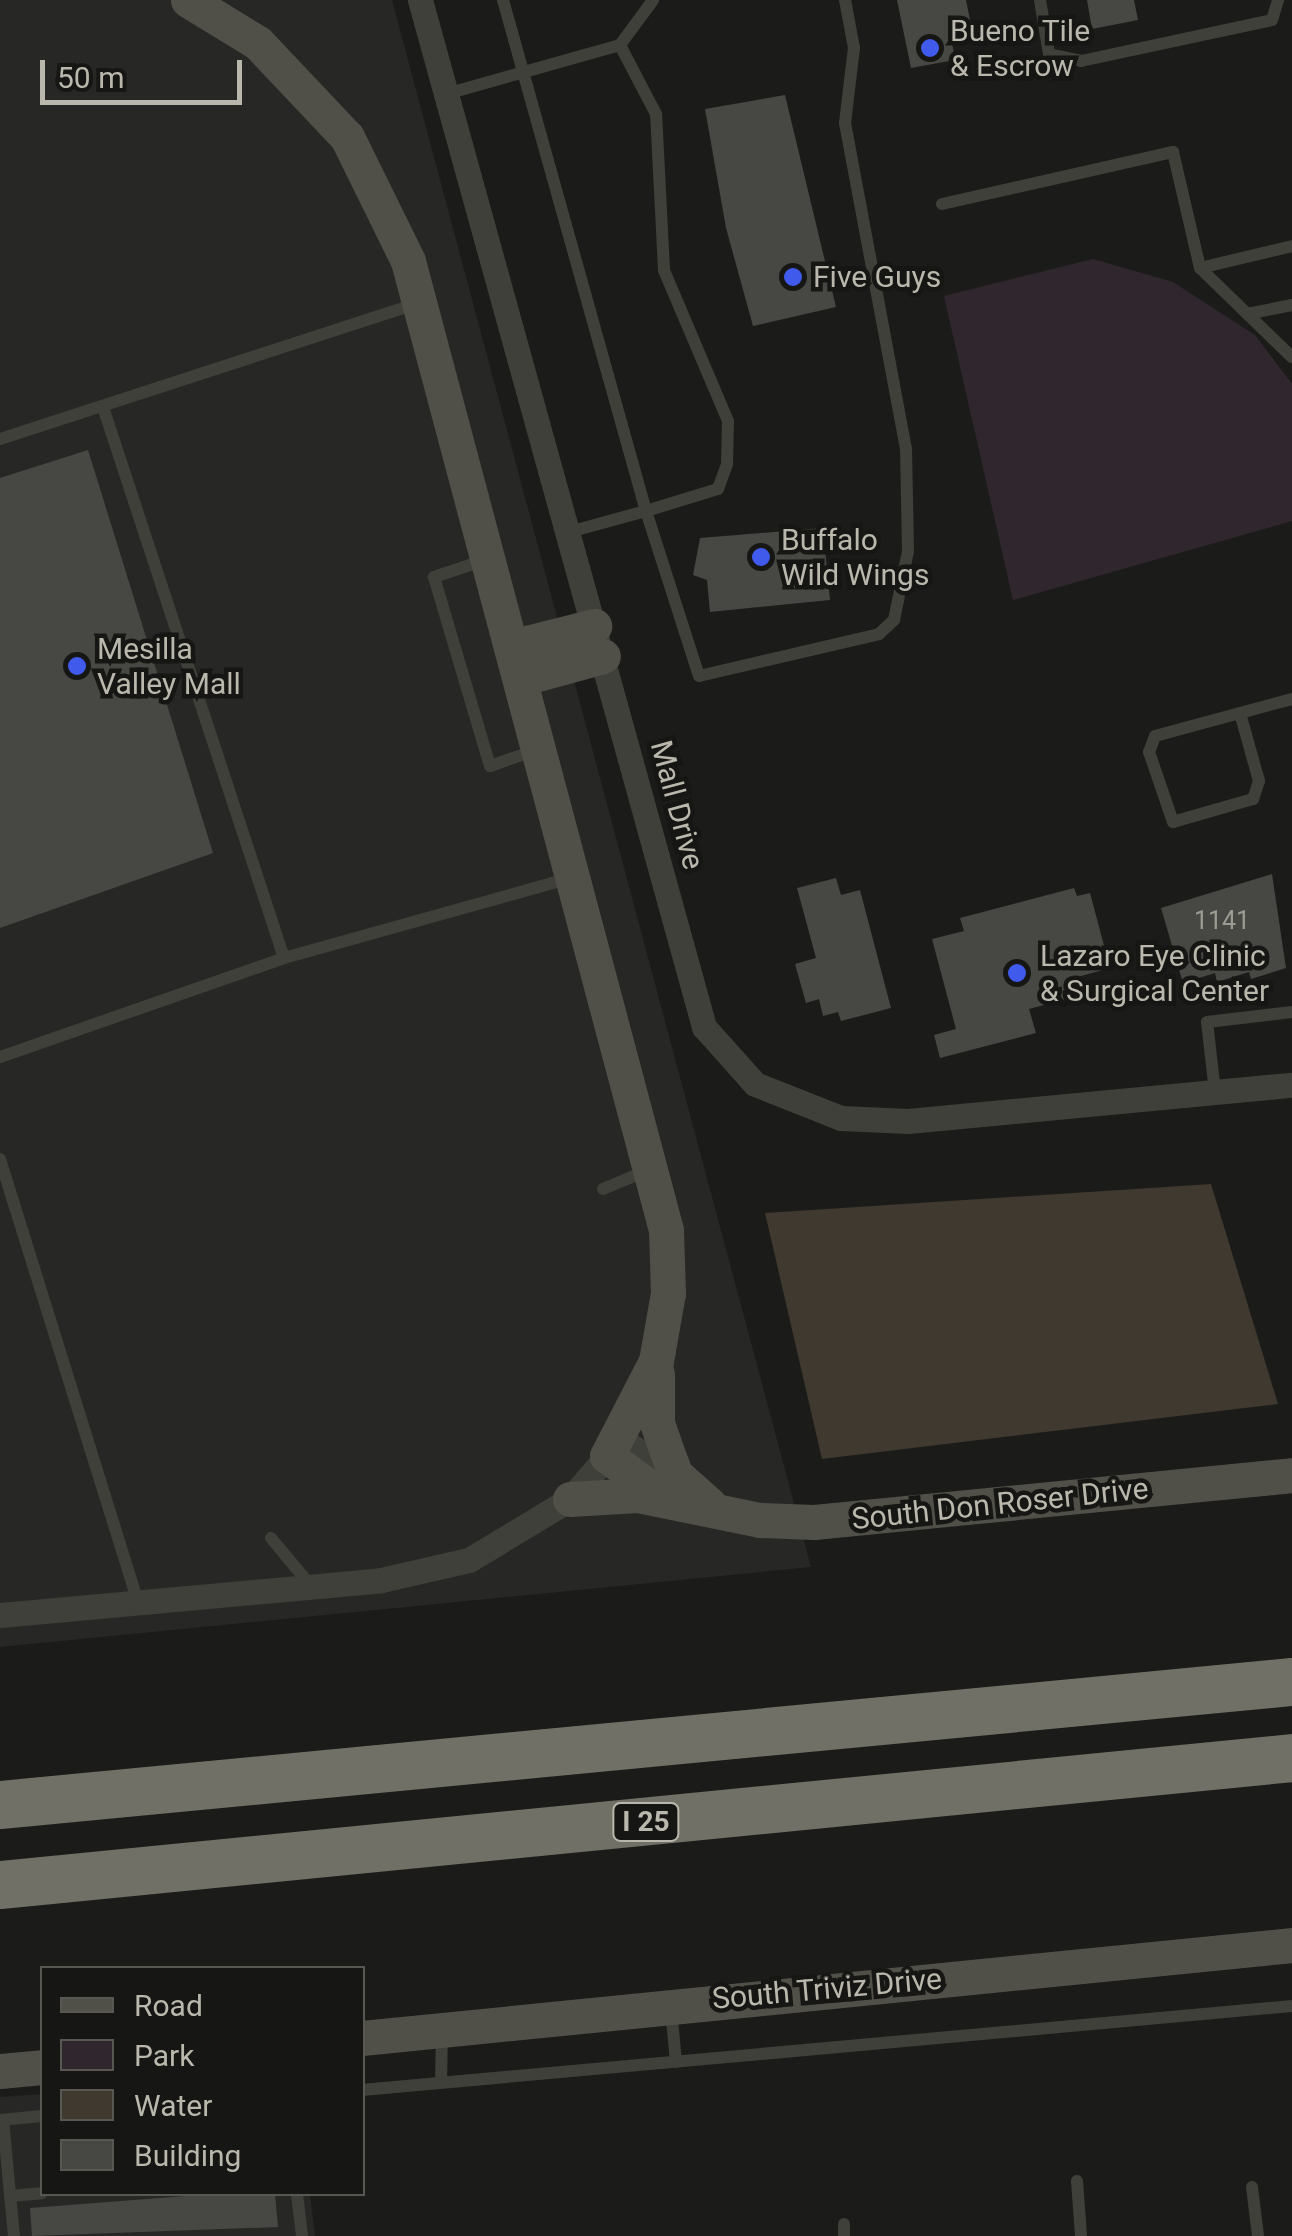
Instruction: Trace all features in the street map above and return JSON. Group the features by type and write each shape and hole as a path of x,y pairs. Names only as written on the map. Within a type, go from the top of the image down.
{"highway":[{"path":"0,1805 1292,1682"},
{"name":"I 25","path":"0,1885 1292,1758"}],"street":[{"path":"188,0 258,43 347,137 408,261 651,1169 666,1230 668,1293 656,1361 657,1423 670,1486 570,1499"},
{"name":"Mall Drive","path":"420,0 704,1027 756,1084 841,1118 908,1121 1292,1084"},
{"path":"515,663 598,641"},
{"path":"0,1614 381,1580 469,1560 570,1499 613,1447 656,1361"},
{"name":"South Don Roser Drive","path":"613,1447 670,1486 710,1505 760,1520 814,1522 1292,1475"},
{"name":"South Triviz Drive","path":"365,2038 671,2004 1292,1945"},
{"path":"0,2071 40,2068"}],"lane":[{"path":"504,0 646,511 698,676 880,634 894,620 908,552 906,448 845,123 854,48 845,0"},
{"path":"446,94 620,45 653,0"},
{"path":"1040,0 1049,54 1080,61 1272,20 1278,0"},
{"path":"569,532 718,488 728,420 664,270 656,114 620,45"},
{"path":"942,204 1173,152 1200,268 1292,358"},
{"path":"1200,268 1292,246"},
{"path":"0,439 419,304"},
{"path":"1248,314 1292,304"},
{"path":"103,407 284,958"},
{"path":"488,559 434,577 490,766 538,749"},
{"path":"1240,714 1258,781 1253,799 1174,822 1166,816 1151,743 1240,714 1292,700"},
{"path":"0,1057 284,958 572,877"},
{"path":"1214,1092 1208,1022 1292,1012"},
{"path":"0,1159 138,1602"},
{"path":"602,1190 651,1169"},
{"path":"271,1538 311,1586"},
{"path":"671,2004 676,2062"},
{"path":"365,2090 1292,2006"},
{"path":"441,2083 442,2030"},
{"path":"14,2236 2,2120 40,2116"},
{"path":"1077,2181 1081,2236"},
{"path":"1252,2187 1258,2236"},
{"path":"10,2196 40,2193"},
{"path":"297,2196 302,2236"}],"shaded area":[{"path":"0,0 392,0 811,1567 0,1647"},
{"path":"40,2094 40,2196 310,2196 315,2236 0,2236 0,2097"}],"green space":[{"path":"1093,259 1173,282 1255,335 1292,384 1292,521 1013,600 944,296"}],"water":[{"path":"1211,1184 1278,1404 822,1459 765,1213"}],"building":[{"name":"Bueno Tile & Escrow","path":"897,0 966,0 970,20 959,20 961,34 951,36 955,60 911,68"},
{"path":"1087,0 1134,0 1138,20 1092,29"},
{"path":"785,95 836,307 753,326 726,228 705,109"},
{"name":"Mesilla Valley Mall","path":"88,450 213,853 0,928 0,478"},
{"name":"Buffalo Wild Wings","path":"823,528 830,600 710,612 707,580 693,575 700,538"},
{"path":"1272,874 1286,968 1251,979 1249,972 1217,982 1215,973 1183,983 1161,908"},
{"path":"836,878 841,895 860,890 891,1008 841,1021 838,1012 823,1016 819,999 806,1003 795,964 816,958 797,888"},
{"name":"Lazaro Eye Clinic & Surgical Center","path":"1074,888 1077,896 1090,893 1110,968 1074,978 1078,996 1029,1009 1036,1033 940,1058 934,1035 956,1029 932,939 964,931 960,918"},
{"path":"186,2196 275,2196 278,2227 32,2236 30,2208"}],"place":[{"name":"Bueno Tile & Escrow","path":"930,48"},
{"name":"Five Guys","path":"793,277"},
{"name":"Buffalo Wild Wings","path":"761,557"},
{"name":"Mesilla Valley Mall","path":"77,666"},
{"name":"Lazaro Eye Clinic & Surgical Center","path":"1017,973"}]}
